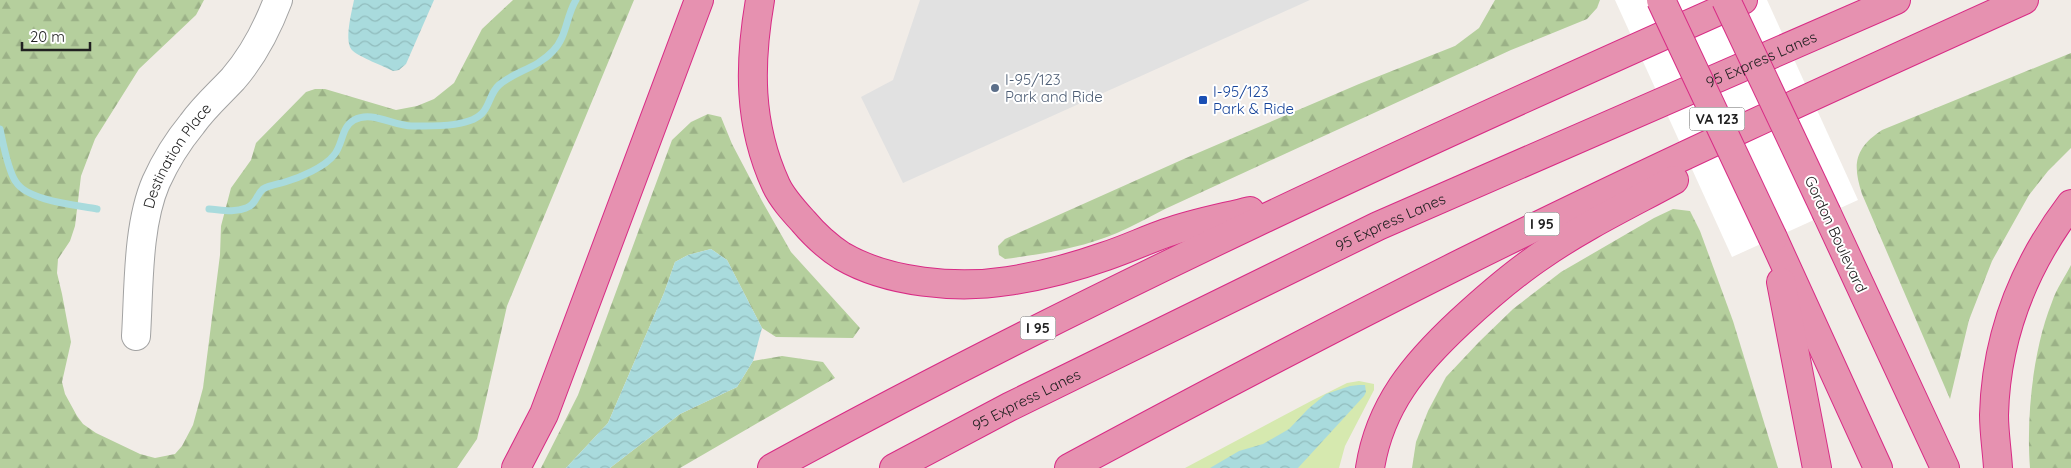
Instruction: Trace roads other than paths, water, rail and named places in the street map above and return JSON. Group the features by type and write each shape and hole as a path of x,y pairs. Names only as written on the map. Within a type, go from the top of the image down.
{"highway":[{"path":"516,468 544,414 699,0"},
{"path":"760,0 753,42 752,80 756,120 765,157 776,187 815,235 842,256 877,271 921,282 963,284 1006,282 1063,270 1184,227 1308,197"},
{"name":"VA 123","path":"1661,0 1878,468"},
{"name":"Gordon Boulevard","path":"1726,0 1945,468"},
{"name":"I 95","path":"772,468 1026,334 1202,247 1536,92 1743,0"},
{"name":"95 Express Lanes","path":"894,468 1044,389 1378,226 1896,0"},
{"name":"I 95","path":"1068,468 1464,262 1614,189 2024,0"},
{"path":"1370,468 1372,454 1384,421 1400,389 1415,368 1430,350 1505,282 1582,229 1950,33"},
{"path":"1998,468 1994,417 1996,376 2004,335 2018,296 2038,255 2071,204"},
{"path":"1773,238 1817,468"}],"street":[{"name":"Destination Place","path":"136,336 141,255 146,222 156,183 166,163 192,124 251,56 267,28 278,0"}],"water":[{"path":"354,0 434,0 406,64 399,70 393,71 356,53 350,47 348,34"},
{"path":"711,249 727,260 762,328 753,361 737,387 680,414 610,468 566,468 608,423 664,293 675,262 688,255"},
{"path":"1365,385 1366,392 1364,396 1298,468 1210,468 1239,451 1263,444 1289,429 1326,394"}],"waterway":[{"path":"209,209 232,211 249,207 263,189 297,178 318,168 337,151 344,132 350,123 361,117 412,126 451,125 470,121 478,117 488,105 499,85 540,62 553,51 564,33 576,0"},
{"path":"0,129 6,157 13,177 22,188 42,198 97,209"}],"place":[{"name":"I-95/123 Park and Ride","path":"995,88"},
{"name":"I-95/123 Park & Ride","path":"1203,100"}]}
